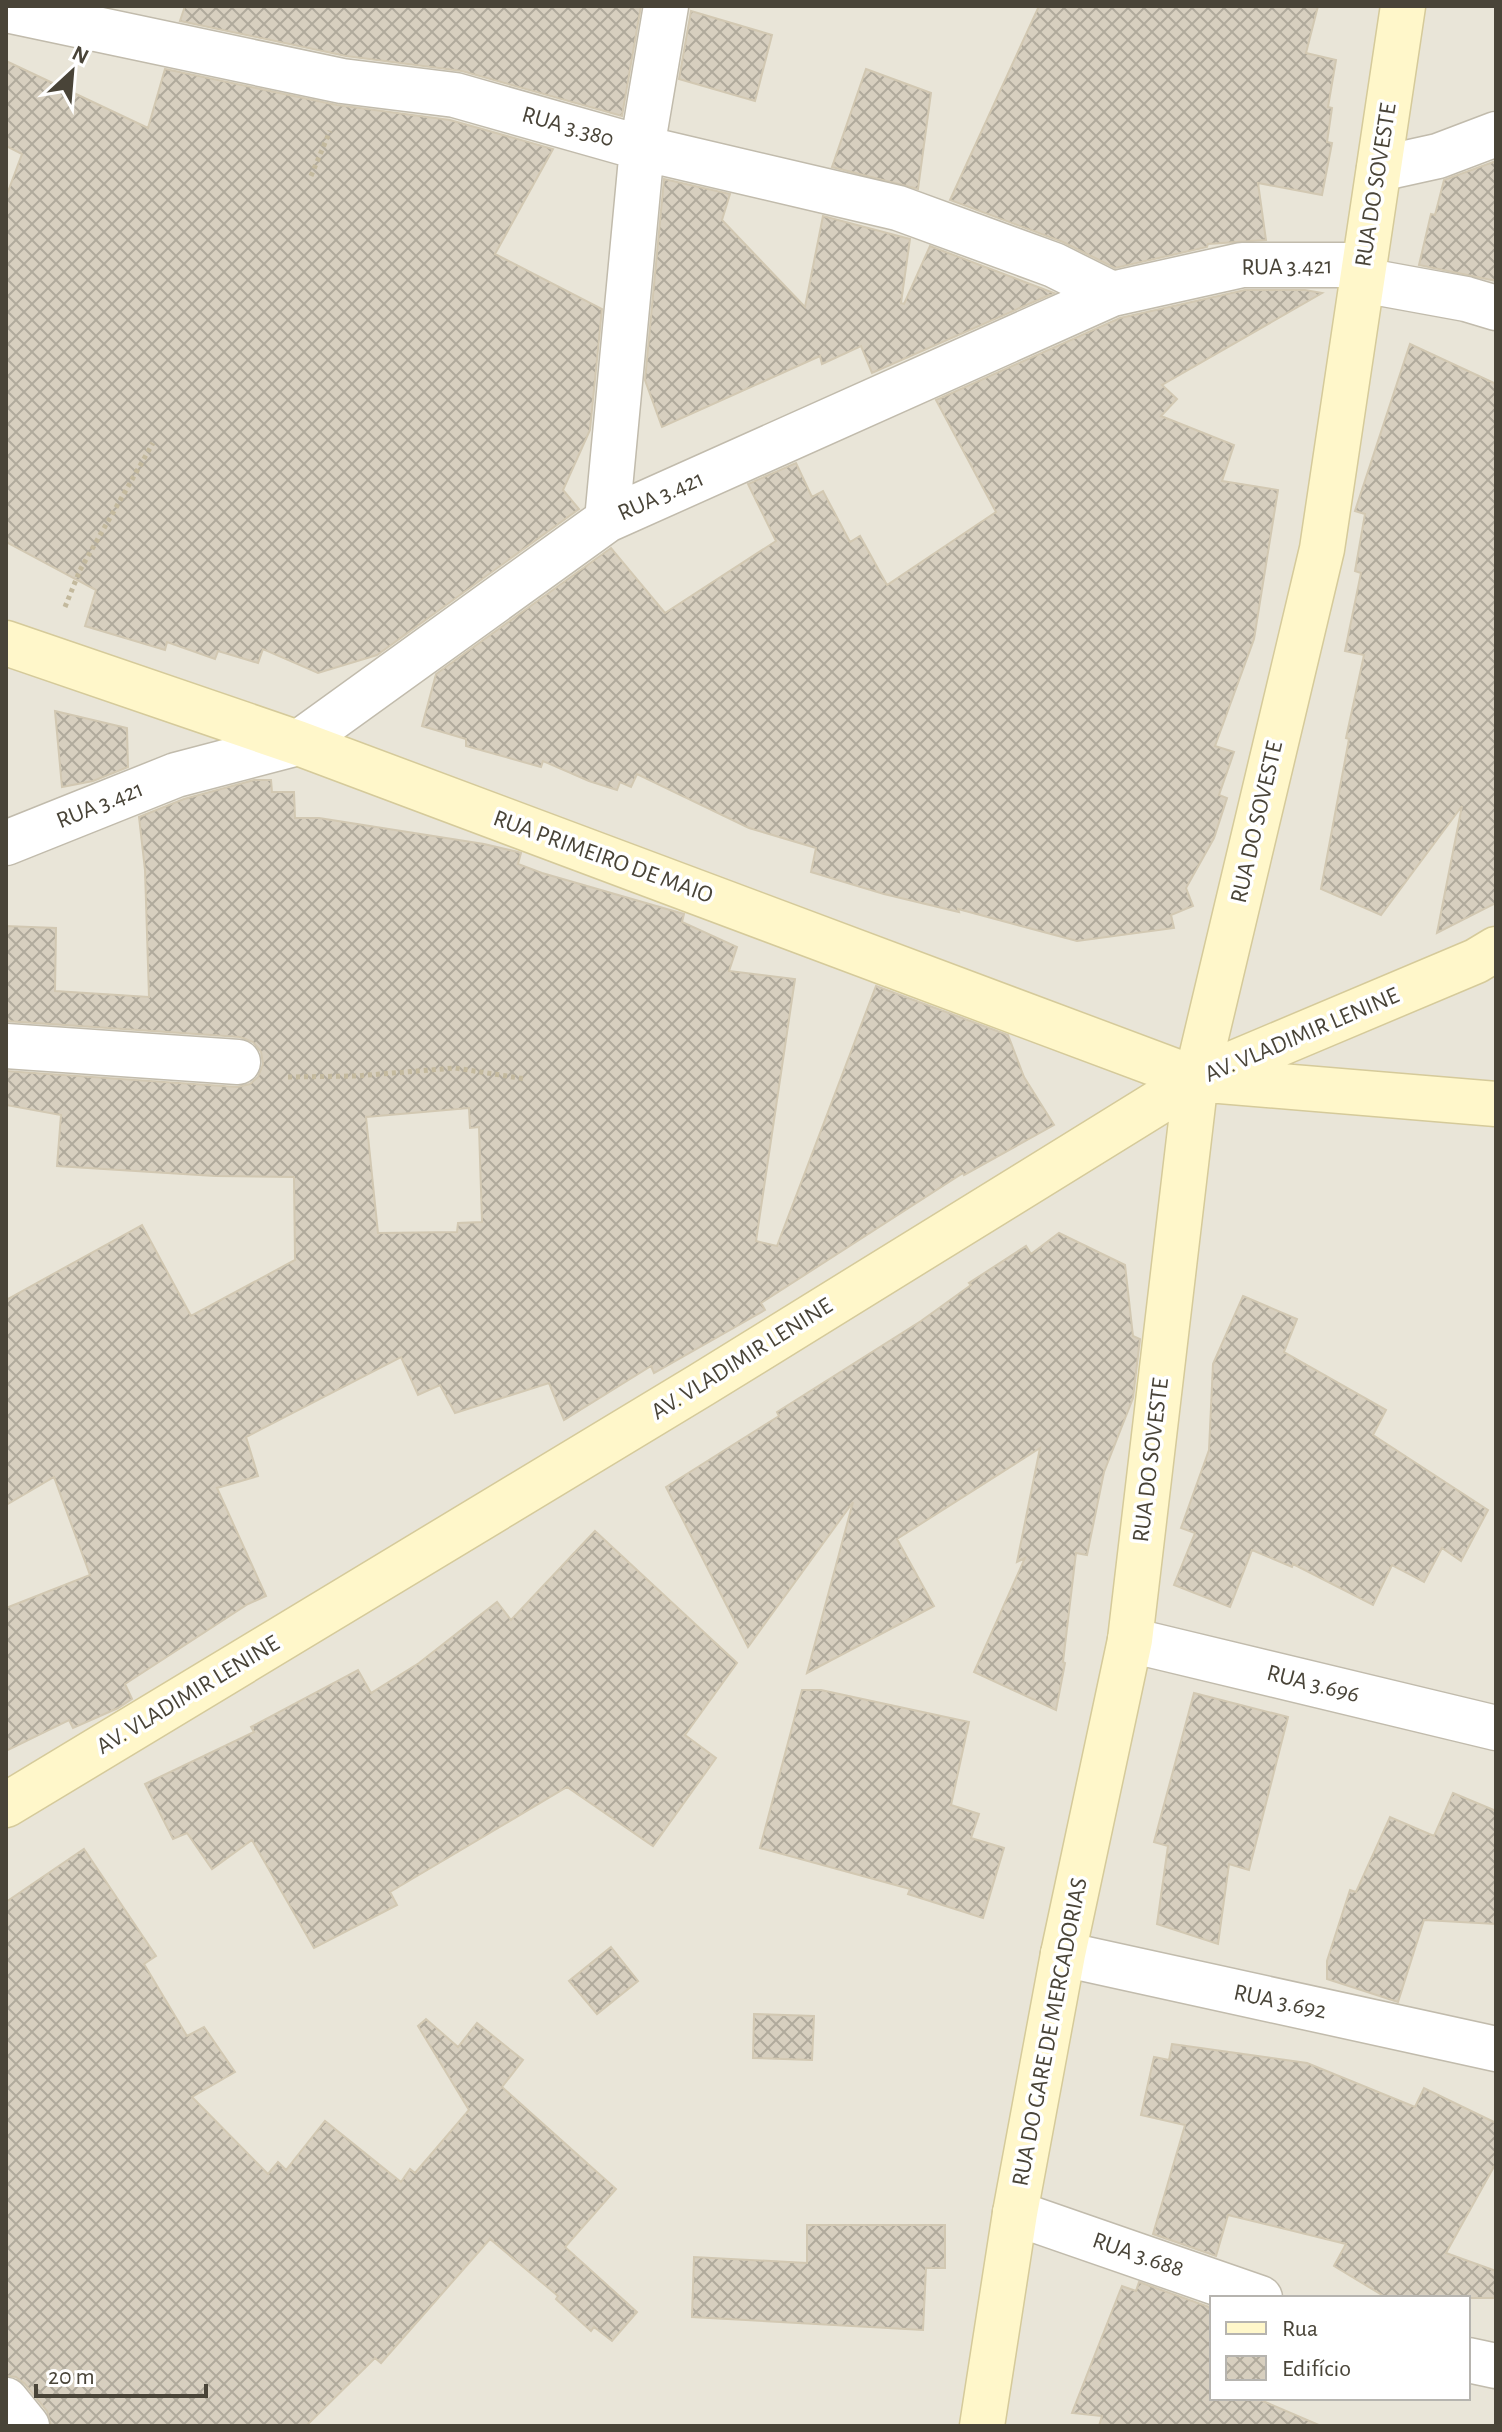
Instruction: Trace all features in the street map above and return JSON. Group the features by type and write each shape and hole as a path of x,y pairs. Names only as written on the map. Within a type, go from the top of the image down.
{"street":[{"path":"607,520 642,148 666,6"},
{"name":"RUA DO SOVESTE","path":"1130,1640 1196,1079 1322,549 1403,6"},
{"name":"RUA 3.380","path":"10,14 342,81 455,95 642,148 898,208 1054,265 1112,294"},
{"path":"1379,169 1438,156 1496,134"},
{"name":"RUA 3.421","path":"6,843 176,775 298,743 607,520 1112,294 1242,265 1363,273 1496,308"},
{"name":"RUA PRIMEIRO DE MAIO","path":"6,643 298,743 1196,1079 1496,1104"},
{"name":"AV. VLADIMIR LENINE","path":"6,1805 701,1385 1196,1079 1476,961 1496,949"},
{"path":"6,1046 238,1062"},
{"name":"RUA 3.696","path":"1130,1640 1496,1728"},
{"name":"RUA DO GARE DE MERCADORIAS","path":"982,2426 1015,2213 1063,1954 1130,1640"},
{"name":"RUA 3.692","path":"1063,1954 1496,2049"},
{"name":"RUA 3.688","path":"1015,2213 1254,2296"},
{"path":"1470,2360 1496,2366"},
{"path":"6,2400 27,2426"}],"path":[{"path":"47,657 80,570 153,443"},
{"path":"238,1062 277,1077 356,1076 455,1068 526,1079"}],"shaded area":[{"path":"6,6 1496,6 1496,2426 6,2426"}],"building":[{"path":"185,6 641,6 622,116 462,71 346,56 180,21"},
{"path":"1039,6 1318,6 1306,53 1336,60 1328,107 1332,108 1327,142 1332,143 1322,195 1258,183 1266,240 1208,244 1207,247 1115,268 1063,242 950,200"},
{"path":"691,11 772,35 755,101 679,79"},
{"path":"6,61 148,128 165,69 337,105 450,120 553,149 495,254 602,309 590,430 563,490 579,509 377,655 318,673 263,649 258,663 218,651 215,659 167,642 165,650 85,626 96,590 6,542 6,197 22,154 6,146"},
{"path":"866,69 931,93 918,189 832,167"},
{"path":"1496,161 1496,281 1419,265 1431,214 1435,215 1444,180"},
{"path":"664,179 730,194 722,220 805,307 823,216 910,239 901,303 904,304 930,246 1054,293 872,373 861,346 822,364 820,356 662,427 645,380"},
{"path":"1245,290 1322,293 1162,385 1177,399 1161,416 1234,445 1222,481 1278,490 1254,639 1215,746 1234,752 1219,795 1227,798 1214,838 1186,888 1193,906 1171,915 1174,928 1077,941 958,909 959,912 884,894 811,872 816,848 749,828 637,774 631,787 620,782 617,790 543,761 541,767 466,746 466,739 422,726 436,674 611,548 665,613 776,541 748,484 796,463 812,497 823,491 850,542 860,536 887,585 996,512 936,400 1120,318"},
{"path":"1410,344 1496,384 1496,903 1437,933 1462,806 1381,915 1321,889 1349,739 1346,738 1364,655 1345,651 1361,573 1355,571 1365,514 1355,511"},
{"path":"55,711 127,728 128,767 93,781 62,787"},
{"path":"254,780 271,780 272,792 294,792 295,818 319,818 518,852 521,853 518,864 542,873 684,914 682,922 737,947 729,971 795,979 756,1241 777,1246 876,986 1008,1035 1024,1077 1054,1125 963,1173 761,1303 765,1310 654,1373 651,1366 564,1420 549,1383 455,1413 440,1385 418,1395 401,1357 246,1437 258,1476 217,1488 266,1596 248,1604 125,1684 132,1699 118,1708 73,1728 69,1720 6,1751 6,1608 90,1575 54,1477 6,1505 6,1300 142,1225 191,1316 295,1260 294,1177 215,1176 57,1166 61,1115 6,1105 6,1071 237,1087 250,1084 258,1077 263,1064 261,1052 253,1042 240,1037 6,1021 6,926 56,928 55,991 149,997 145,870 139,817 184,799","holes":["469,1108 470,1128 479,1127 482,1222 458,1223 457,1232 378,1233 366,1117"]},
{"path":"1059,1233 1125,1265 1133,1336 1140,1339 1133,1398 1104,1472 1087,1555 1076,1553 1065,1663 1056,1710 974,1672 1025,1558 1017,1562 1040,1448 897,1539 934,1606 807,1673 853,1502 748,1647 666,1487 921,1321 971,1285 969,1283 1026,1246 1031,1254"},
{"path":"1243,1296 1297,1319 1284,1352 1386,1410 1373,1435 1488,1510 1461,1561 1442,1548 1424,1582 1392,1565 1373,1605 1293,1564 1292,1567 1252,1550 1230,1607 1174,1585 1195,1533 1181,1528 1209,1450 1213,1364"},
{"path":"595,1531 737,1663 685,1735 716,1758 653,1846 567,1787 390,1892 397,1905 314,1948 252,1840 212,1869 187,1833 173,1839 145,1784 254,1732 251,1727 358,1670 371,1693 419,1663 497,1602 511,1620"},
{"path":"802,1690 821,1690 969,1722 951,1805 979,1814 971,1838 1004,1848 983,1918 908,1894 910,1889 760,1848"},
{"path":"1194,1693 1288,1717 1249,1870 1229,1864 1218,1944 1157,1924 1168,1846 1154,1842"},
{"path":"1453,1793 1496,1811 1496,1924 1424,1920 1398,2002 1327,1979 1327,1961 1350,1890 1356,1892 1390,1817 1434,1836"},
{"path":"84,1849 156,1956 144,1964 187,2036 204,2027 235,2072 192,2097 268,2174 278,2162 286,2170 325,2121 401,2182 410,2169 415,2173 469,2110 418,2026 426,2019 458,2047 477,2023 523,2060 502,2087 616,2189 565,2247 637,2312 612,2341 594,2327 591,2331 556,2299 558,2296 490,2239 381,2363 375,2358 306,2426 51,2426 47,2411 25,2384 16,2377 6,2376 6,1902"},
{"path":"611,1947 638,1981 597,2014 569,1981"},
{"path":"754,2014 814,2016 812,2060 753,2058"},
{"path":"1172,2044 1307,2063 1415,2107 1424,2088 1496,2123 1496,2163 1446,2253 1496,2271 1496,2298 1384,2296 1334,2266 1346,2244 1228,2215 1216,2256 1153,2234 1185,2125 1141,2115 1154,2057 1169,2060"},
{"path":"807,2225 945,2225 945,2268 926,2268 923,2330 692,2317 694,2257 807,2263"},
{"path":"1139,2282 1210,2307 1210,2400 1261,2400 1321,2426 1099,2426 1102,2416 1072,2413 1122,2286 1136,2291"}]}
